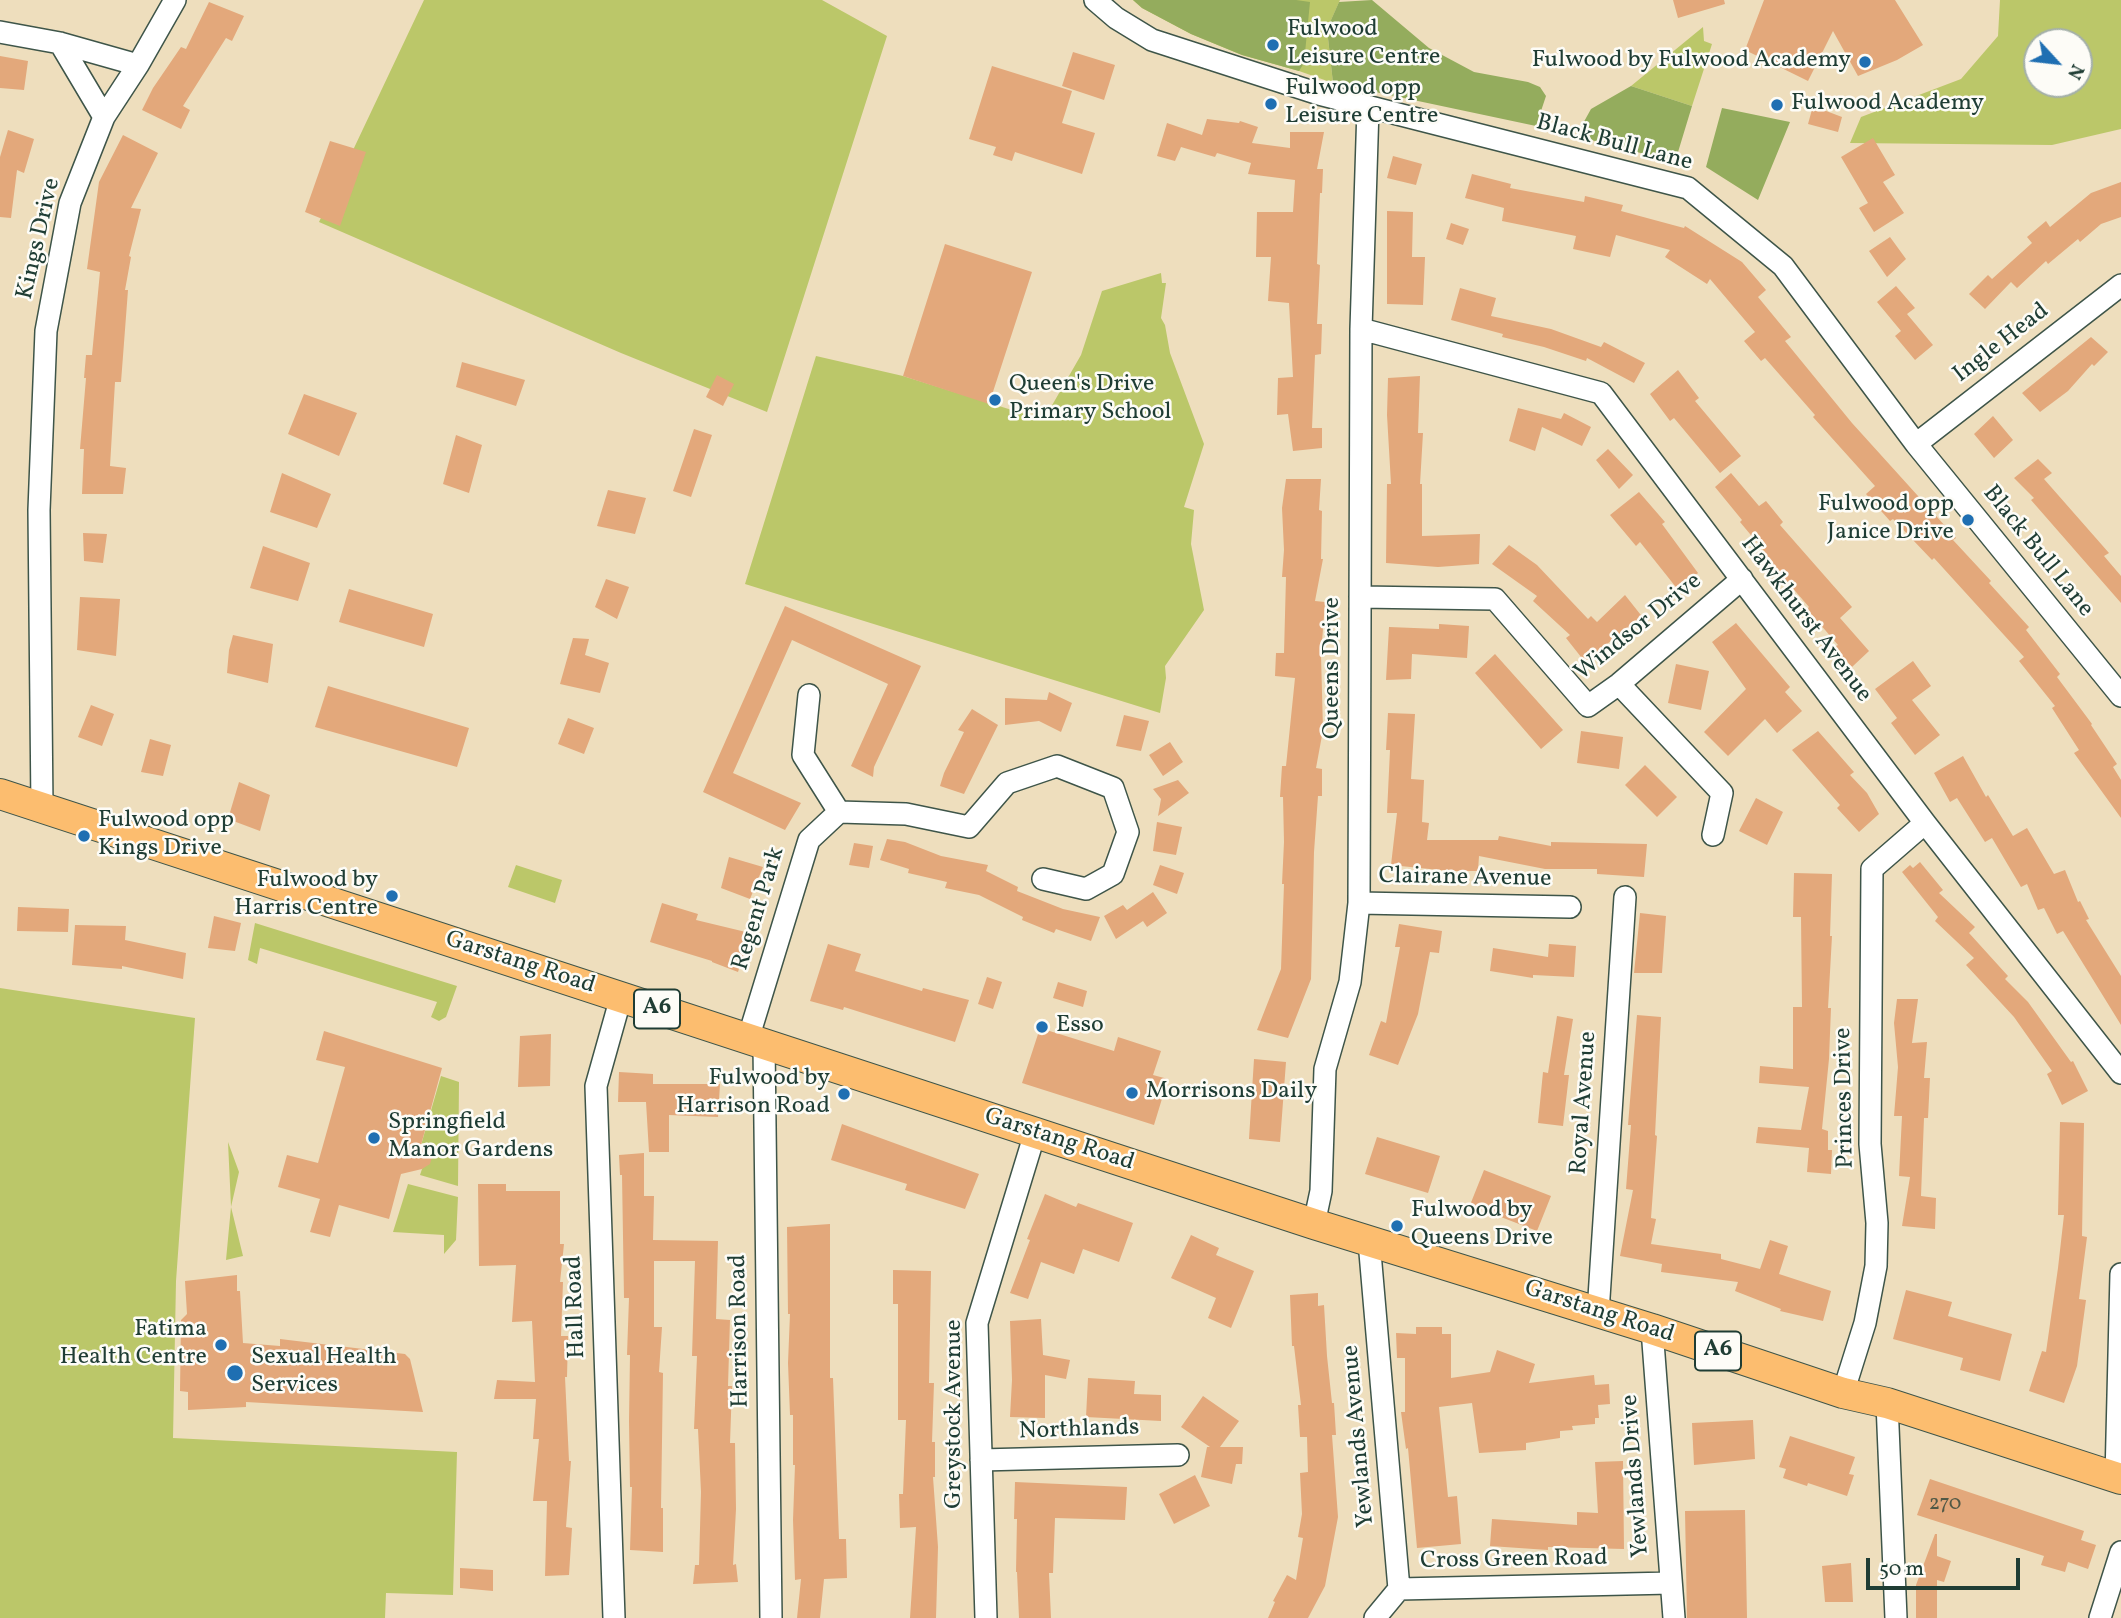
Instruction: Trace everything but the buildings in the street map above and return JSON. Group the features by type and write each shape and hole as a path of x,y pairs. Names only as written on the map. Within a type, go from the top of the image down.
{"highway":[{"name":"Garstang Road","path":"0,794 1314,1224 1652,1329 1843,1393 1887,1402 2119,1478"}],"street":[{"name":"Kings Drive","path":"42,808 39,510 46,331 70,203 104,117 175,0"},
{"name":"Black Bull Lane","path":"1095,0 1116,18 1152,40 1319,94 1688,187 1783,266 1916,444 2121,696"},
{"path":"0,32 60,43 138,65"},
{"path":"60,43 104,117"},
{"name":"Queens Drive","path":"1314,1224 1321,1191 1325,1069 1350,982 1359,903 1361,329 1368,108"},
{"name":"Ingle Head","path":"1916,444 2118,292"},
{"name":"Hawkhurst Avenue","path":"1361,329 1601,393 1925,823 2121,1073"},
{"name":"Windsor Drive","path":"1360,597 1495,599 1588,706 1619,684 1742,579"},
{"path":"1619,684 1722,793 1713,835"},
{"path":"810,695 803,755 839,812 906,814 969,827 1007,783 1057,765 1113,788 1128,832 1113,874 1087,889 1043,879"},
{"name":"Regent Park","path":"756,1041 809,840 839,812"},
{"name":"Princes Drive","path":"1843,1393 1865,1323 1876,1266 1877,1223 1870,1144 1872,869 1925,823"},
{"name":"Royal Avenue","path":"1598,1313 1625,897"},
{"name":"Clairane Avenue","path":"1359,903 1570,907"},
{"name":"Hall Road","path":"614,1618 596,1086 621,997"},
{"name":"Harrison Road","path":"756,1041 771,1618"},
{"name":"Greystock Avenue","path":"986,1618 976,1323 1035,1133"},
{"name":"Yewlands Avenue","path":"1369,1241 1399,1589"},
{"path":"2119,1478 2121,1274"},
{"name":"Yewlands Drive","path":"1652,1329 1674,1618"},
{"path":"1887,1402 1896,1618"},
{"name":"Northlands","path":"981,1460 1178,1455"},
{"path":"2101,1618 2121,1552"},
{"name":"Cross Green Road","path":"1399,1589 1671,1583"},
{"path":"1375,1618 1399,1589"}],"green space":[{"path":"424,0 822,0 887,36 767,412 621,353 319,222"},
{"name":"Fulwood Leisure Centre","path":"1133,0 1340,0 1327,29 1333,83 1242,55 1191,34 1142,8"},
{"name":"Fulwood Leisure Centre","path":"1133,0 1310,2 1304,63 1299,71 1242,55 1191,34 1142,8"},
{"path":"1372,0 1429,48 1474,72 1528,82 1540,87 1546,96 1536,126 1333,83 1327,29 1339,2"},
{"path":"2000,0 2121,0 2121,129 2052,145 1850,143 1861,117 1961,79 1998,36"},
{"path":"1703,27 1704,41 1712,44 1692,106 1631,86"},
{"path":"1631,86 1692,106 1675,162 1576,136 1591,109"},
{"path":"1722,108 1790,122 1758,200 1706,167"},
{"path":"1161,273 1162,283 1166,283 1161,318 1165,325 1170,353 1204,444 1184,507 1194,510 1191,544 1204,610 1165,666 1166,678 1160,713 745,584 816,356 903,376 1031,416 1047,414 1081,355 1102,291"},
{"path":"516,865 562,880 555,903 508,887"},
{"path":"255,923 457,986 446,1017 439,1021 431,1017 437,1002 260,948 257,964 248,960"},
{"path":"0,988 195,1018 176,1281 173,1438 457,1452 453,1595 386,1593 385,1618 0,1618"},
{"path":"441,1076 459,1082 458,1186 420,1175 429,1148 421,1145"},
{"path":"228,1142 239,1172 231,1207"},
{"path":"408,1184 458,1197 456,1240 444,1254 444,1235 393,1232"},
{"path":"231,1207 243,1256 226,1260"}],"place":[{"name":"Fulwood Leisure Centre","path":"1273,45"},
{"name":"Fulwood by Fulwood Academy","path":"1865,62"},
{"name":"Fulwood opp Leisure Centre","path":"1271,104"},
{"name":"Fulwood Academy","path":"1777,105"},
{"name":"Queen's Drive Primary School","path":"995,400"},
{"name":"Fulwood opp Janice Drive","path":"1968,520"},
{"name":"Fulwood opp Kings Drive","path":"84,836"},
{"name":"Fulwood by Harris Centre","path":"392,896"},
{"name":"Esso","path":"1042,1027"},
{"name":"Morrisons Daily","path":"1132,1093"},
{"name":"Fulwood by Harrison Road","path":"844,1094"},
{"name":"Springfield Manor Gardens","path":"374,1138"},
{"name":"Fulwood by Queens Drive","path":"1397,1226"},
{"name":"Fatima Health Centre","path":"221,1345"},
{"name":"Sexual Health Services","path":"235,1373"}]}
